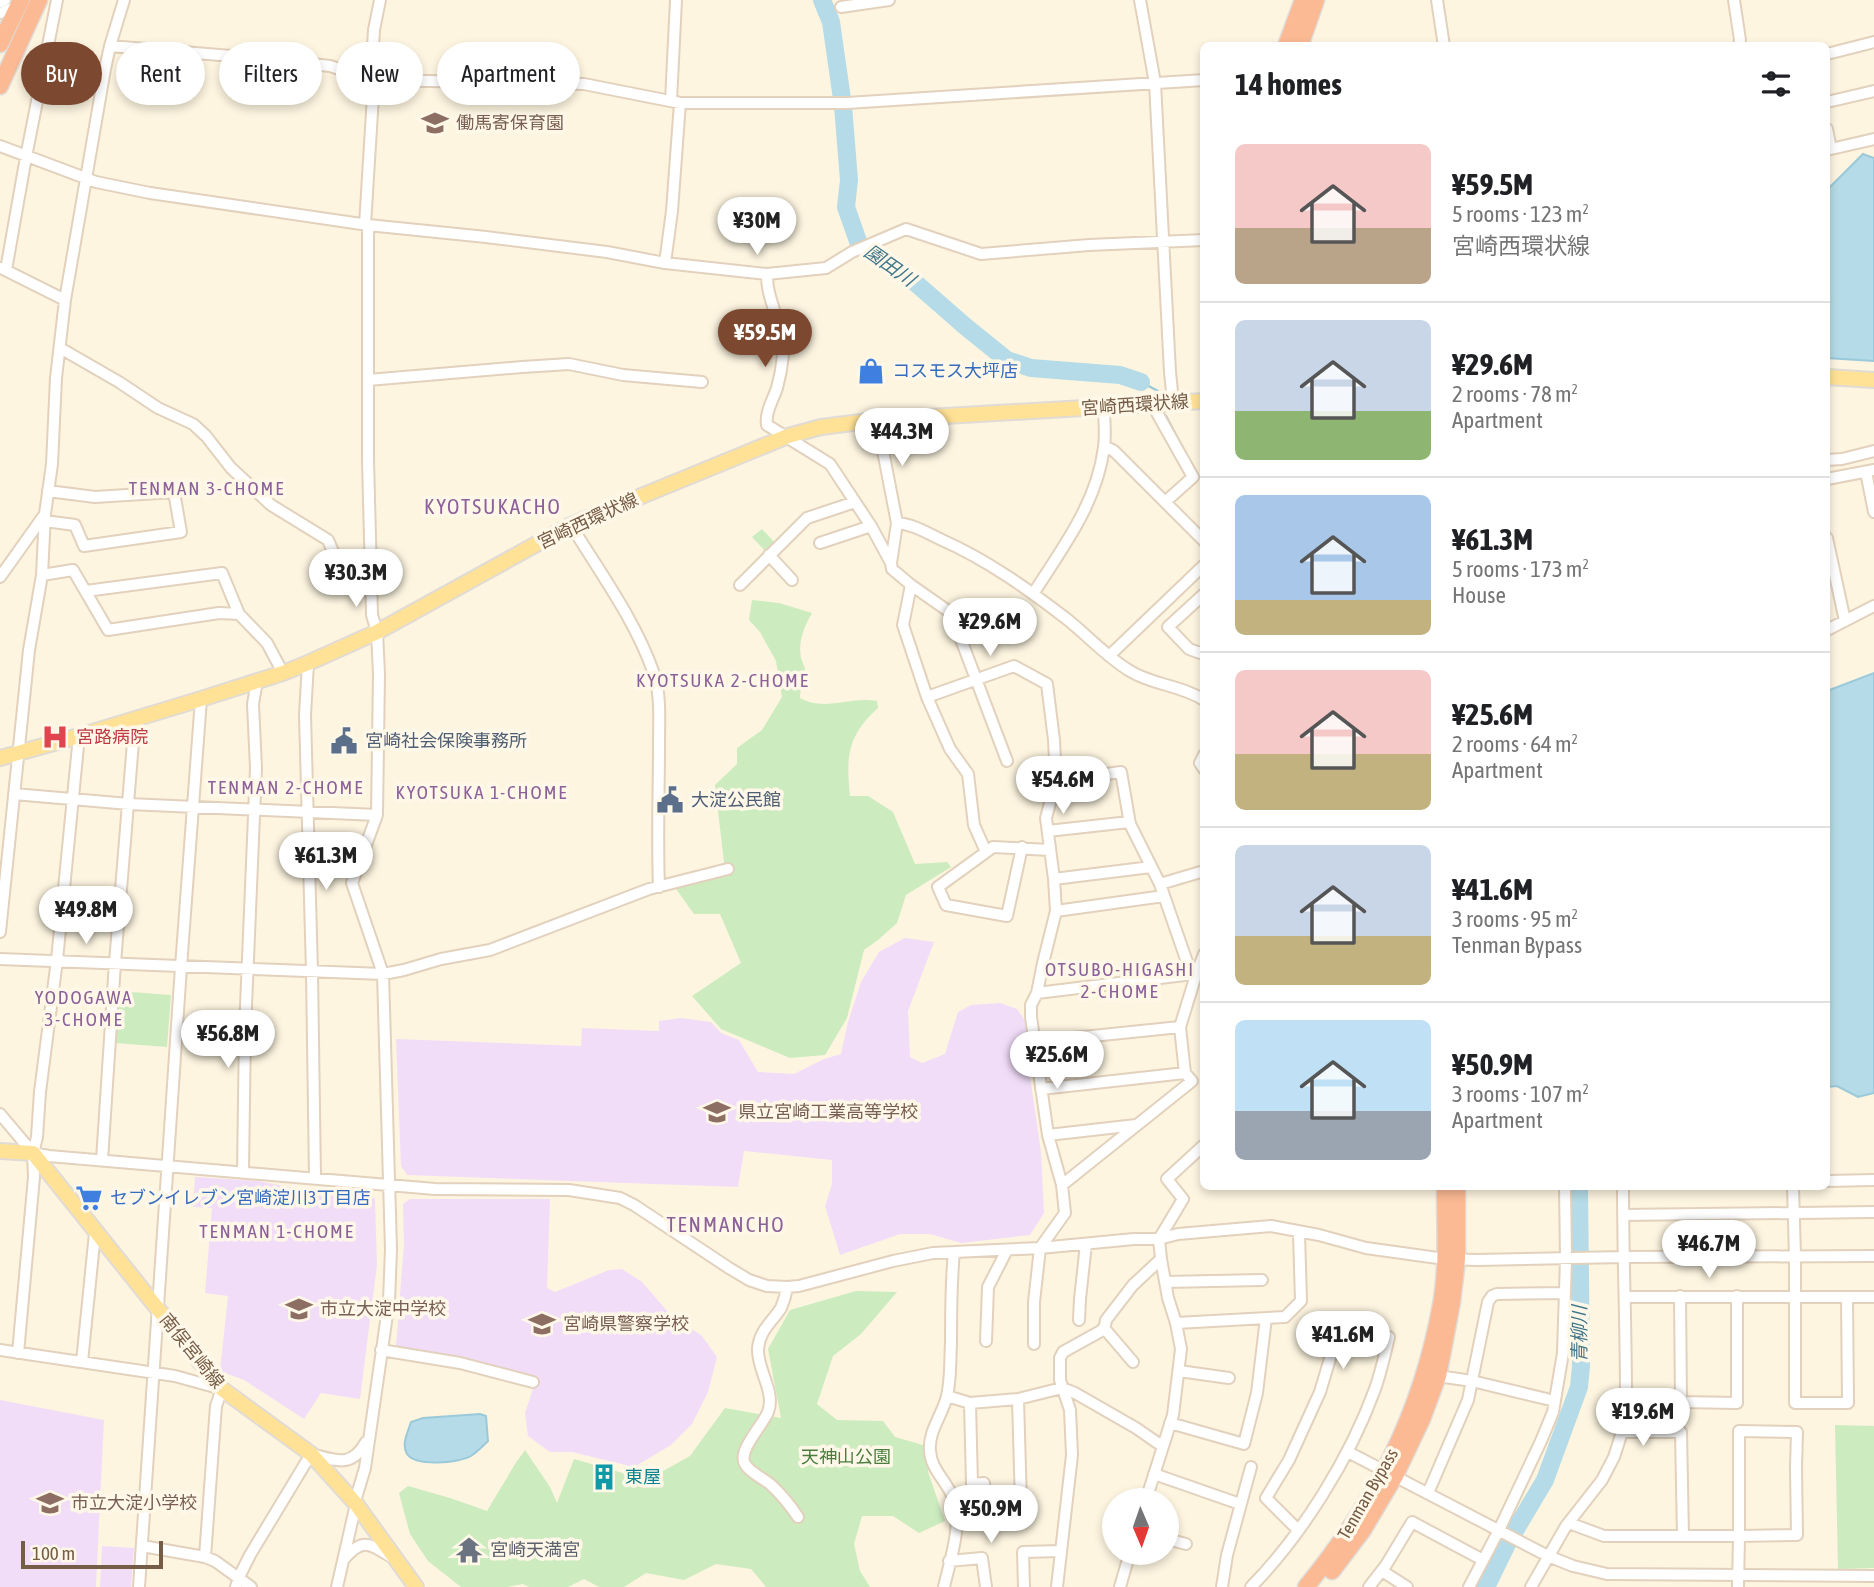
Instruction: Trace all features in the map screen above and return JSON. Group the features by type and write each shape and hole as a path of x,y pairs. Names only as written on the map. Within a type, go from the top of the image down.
{"highway":[{"path":"0,86 36,0"},
{"path":"1287,42 1303,0"},
{"path":"1301,42 1316,0"},
{"path":"0,44 11,2"},
{"name":"Tenman Bypass","path":"1320,1587 1363,1530 1390,1473 1422,1419 1438,1376 1452,1302 1444,1190"},
{"name":"Tenman Bypass","path":"1306,1587 1390,1473 1425,1375 1451,1259 1457,1190"}],"main road":[{"path":"1830,377 1874,380"},
{"name":"宮崎西環状線","path":"0,758 201,699 308,663 377,632 571,525 788,436 821,427 877,420 1200,401"},
{"path":"0,1151 33,1153"},
{"name":"南俣宮崎線","path":"33,1153 222,1389 311,1454 356,1504 416,1587"}],"street":[{"path":"0,13 11,2 36,0"},
{"path":"57,0 3,269 65,300"},
{"path":"0,932 4,859 20,752 29,650 42,575 45,518 52,464 56,378 65,300 110,46 124,0"},
{"path":"374,42 380,0"},
{"path":"665,263 672,211 676,0"},
{"path":"841,7 889,0"},
{"path":"1140,0 1155,83 1173,402"},
{"path":"1437,0 1443,42"},
{"path":"1734,0 1740,42"},
{"path":"1830,53 1874,42"},
{"path":"110,46 268,59 336,68"},
{"path":"423,81 584,84 675,102 847,103 1200,80"},
{"path":"1830,101 1874,91"},
{"path":"337,1587 365,1468 389,1301 391,1249 383,974 352,883 377,814 379,674 371,581 366,225 371,105"},
{"path":"1830,141 1832,149 1874,139"},
{"path":"0,146 87,179 150,193 366,225 486,237 607,252 665,263 767,274 826,268 852,252 906,229 981,254 1089,245 1200,240"},
{"path":"767,274 767,283 780,324 783,349 777,387 766,416 767,425 830,464 871,526 892,569 951,613 1007,761"},
{"path":"60,348 158,408 193,424 231,468 271,505 328,540 346,582 371,581"},
{"path":"369,380 569,365 623,375 702,382"},
{"path":"1152,404 1193,477 1165,502"},
{"path":"1032,594 1085,510 1093,492 1104,446 1104,408"},
{"path":"877,420 897,523 891,564"},
{"path":"1104,446 1114,451 1200,537"},
{"path":"1830,460 1874,451"},
{"path":"1830,478 1870,471 1874,512"},
{"path":"45,518 75,525 84,546 181,532 174,492 95,497 48,491"},
{"path":"740,585 807,518 855,502"},
{"path":"0,577 45,518"},
{"path":"897,523 907,524 985,562 1070,622 1109,656 1135,674 1179,688 1200,698"},
{"path":"571,525 635,630 654,675 659,698 659,887"},
{"path":"820,543 871,526"},
{"path":"1830,552 1845,621"},
{"path":"769,555 792,580"},
{"path":"1109,656 1200,569"},
{"path":"42,575 73,570 108,630 219,613 239,614"},
{"path":"86,591 222,573 239,614 267,643 283,673"},
{"path":"911,585 903,625 927,697 950,749 968,774 974,825 986,852"},
{"path":"1200,598 1168,627 1189,649 1200,653"},
{"path":"1830,628 1874,606"},
{"path":"308,663 305,715 314,1180"},
{"path":"927,697 1014,666 1047,684 1056,781 1046,818 1056,911 1037,993 1031,1005 1031,1017 1048,1135 1062,1185 1065,1213 1040,1248 1034,1302 1034,1344"},
{"path":"243,1171 245,1030 256,768 253,704 257,681"},
{"path":"139,1587 201,699"},
{"path":"102,1160 135,718"},
{"path":"18,1353 33,1153 57,960 79,736"},
{"path":"1056,781 1121,772 1129,822 1160,884 1187,962 1200,974"},
{"path":"14,794 128,804 377,814"},
{"path":"1048,831 1129,822"},
{"path":"1022,848 1007,916 946,905 938,887 993,847 1022,848 1050,850"},
{"path":"1054,879 1151,867"},
{"path":"0,959 383,974 490,950 649,889 729,869"},
{"path":"1160,884 1200,872"},
{"path":"1056,911 1164,896"},
{"path":"1037,993 1200,974"},
{"path":"1188,1077 1180,1027 1200,974"},
{"path":"1034,1042 1180,1027"},
{"path":"1041,1090 1200,1075"},
{"path":"1062,1185 1136,1125 1188,1077"},
{"path":"0,1114 33,1153 49,1156 435,1189 569,1190 620,1198 749,1280 767,1286 787,1287 816,1282 913,1257 954,1252 1159,1239 1178,1234 1271,1226 1366,1248 1451,1259 1874,1256"},
{"path":"1048,1135 1136,1125"},
{"path":"1150,1488 1173,1415 1181,1349 1167,1298 1159,1239 1183,1199 1167,1178 1200,1149"},
{"path":"1830,1181 1874,1180"},
{"path":"1469,1587 1547,1429 1555,1401 1563,1353 1568,1259 1564,1190"},
{"path":"1623,1190 1626,1399"},
{"path":"1793,1190 1795,1404 1848,1403 1847,1297"},
{"path":"1623,1215 1874,1212"},
{"path":"82,1362 96,1233"},
{"path":"1176,1323 1285,1317 1301,1301 1298,1233"},
{"path":"1079,1320 1086,1244"},
{"path":"986,1341 988,1287 1007,1250"},
{"path":"944,1587 957,1525 956,1509 952,1496 932,1465 929,1448 947,1396 954,1252"},
{"path":"1056,1587 1072,1455 1070,1410 1059,1373 1060,1358 1063,1352 1101,1331 1133,1285 1161,1259"},
{"path":"1164,1282 1262,1280"},
{"path":"787,1287 780,1308 763,1331 759,1343 758,1361 770,1405 743,1458 745,1465 781,1494 798,1517"},
{"path":"1428,1493 1468,1400 1486,1309 1492,1297 1497,1294 1565,1293"},
{"path":"1680,1296 1681,1402 1737,1403 1737,1296"},
{"path":"1626,1297 1874,1297"},
{"path":"1170,1423 1244,1444 1257,1393 1266,1318"},
{"path":"1251,1587 1267,1571 1298,1530 1348,1451 1375,1388 1389,1337 1340,1325 1320,1392 1289,1460 1266,1498 1298,1530"},
{"path":"1104,1328 1133,1363"},
{"path":"0,1350 154,1372 222,1389 216,1406 205,1557"},
{"path":"381,1350 460,1363 533,1382"},
{"path":"1179,1371 1229,1378"},
{"path":"1438,1376 1472,1381 1555,1401"},
{"path":"947,1396 970,1402 1018,1399 1062,1388 1136,1428 1163,1446"},
{"path":"1018,1399 1021,1505"},
{"path":"970,1402 972,1484 985,1483 984,1507"},
{"path":"1569,1523 1604,1536 1739,1536 1797,1535 1797,1432 1739,1431 1739,1536 1738,1581"},
{"path":"1531,1587 1569,1523 1602,1480 1614,1457 1622,1432 1681,1432 1682,1536"},
{"path":"238,1582 267,1526 311,1454 346,1461 361,1452 369,1436"},
{"path":"1348,1451 1548,1556 1573,1566 1607,1574 1738,1581 1859,1582 1874,1576"},
{"path":"1222,1587 1227,1555 1251,1467"},
{"path":"1154,1474 1240,1504"},
{"path":"1369,1587 1412,1522 1483,1560"},
{"path":"1180,1542 1186,1544"},
{"path":"343,1560 359,1545 369,1545 395,1559"},
{"path":"142,1546 205,1557 215,1561 238,1582 251,1587"},
{"path":"1024,1587 1023,1552 1060,1551"},
{"path":"949,1561 982,1558 986,1587"},
{"path":"1123,1587 1127,1565"},
{"path":"1382,1571 1407,1587"}],"shaded area":[{"name":"県立宮崎工業高等学校","path":"905,938 934,942 908,1011 910,1057 922,1063 945,1054 958,1012 971,1005 1000,1003 1017,1009 1027,1023 1029,1070 1041,1152 1044,1213 1030,1235 961,1243 930,1234 900,1234 840,1255 825,1206 832,1184 832,1160 744,1151 738,1187 407,1175 401,1166 396,1039 581,1046 582,1028 659,1031 659,1021 681,1018 711,1022 721,1033 739,1040 758,1072 794,1074 841,1054 861,982 879,952"},
{"name":"市立大淀中学校","path":"195,1177 258,1181 315,1192 371,1194 375,1199 377,1265 360,1399 321,1393 304,1419 244,1380 220,1371 228,1296 205,1293 212,1208 193,1207"},
{"name":"宮崎県警察学校","path":"410,1199 550,1199 547,1288 555,1292 609,1270 622,1269 642,1282 669,1313 702,1336 717,1357 708,1392 692,1424 671,1445 634,1467 572,1452 550,1452 528,1436 525,1413 537,1377 471,1360 396,1346 404,1244 403,1204"},
{"name":"市立大淀小学校","path":"0,1400 104,1420 96,1587 0,1587"},
{"path":"102,1546 134,1548 131,1587 100,1587"}],"green space":[{"path":"762,529 777,545 768,554 752,537"},
{"path":"752,600 779,603 812,613 801,640 800,652 805,672 800,698 818,704 877,701 878,708 860,728 851,748 848,770 850,796 868,796 893,812 915,864 947,862 951,867 906,895 897,923 864,950 847,1018 825,1055 790,1058 721,1029 692,996 741,963 720,914 694,914 676,889 725,871 715,785 737,764 737,748 762,730 782,697 776,661 760,632 749,620"},
{"path":"118,991 171,995 167,1047 115,1043"},
{"name":"天神山公園","path":"856,1291 897,1292 861,1334 833,1356 817,1404 837,1420 883,1421 895,1437 923,1445 929,1475 945,1521 919,1533 893,1516 862,1516 854,1544 860,1571 870,1587 766,1587 751,1569 716,1564 684,1580 646,1573 624,1587 599,1587 584,1579 568,1587 529,1587 523,1584 507,1587 461,1587 428,1561 410,1534 399,1493 408,1486 487,1511 525,1450 550,1487 557,1503 574,1459 647,1480 690,1456 725,1408 781,1418 768,1349 790,1310"},
{"path":"1835,1425 1874,1426 1874,1568 1838,1569"}],"water":[{"path":"1863,154 1874,158 1874,361 1830,358 1830,187"},
{"path":"1874,673 1874,1093 1858,1097 1837,1086 1830,1087 1830,690"},
{"path":"480,1414 486,1416 488,1441 471,1456 428,1462 419,1461 407,1454 405,1442 411,1422 423,1418"}],"waterway":[{"name":"園田川","path":"822,0 831,22 843,106 849,180 846,207 860,247 885,259 903,272 1007,360 1031,368 1120,375 1141,382"},
{"path":"1141,382 1158,391"},
{"path":"1166,416 1187,456"},
{"name":"青柳川","path":"1486,1587 1507,1544 1545,1480 1579,1387 1579,1190"}],"place":[{"name":"働馬寄保育園","path":"435,123"},
{"name":"コスモス大坪店","path":"871,371"},
{"name":"宮路病院","path":"55,737"},
{"name":"宮崎社会保険事務所","path":"344,741"},
{"name":"大淀公民館","path":"670,800"},
{"name":"県立宮崎工業高等学校","path":"717,1112"},
{"name":"セブンイレブン宮崎淀川3丁目店","path":"89,1198"},
{"name":"市立大淀中学校","path":"299,1309"},
{"name":"宮崎県警察学校","path":"542,1324"},
{"name":"東屋","path":"604,1477"},
{"name":"市立大淀小学校","path":"50,1503"},
{"name":"宮崎天満宮","path":"469,1550"}],"district":[{"name":"TENMAN 3-CHOME","path":"207,488"},
{"name":"KYOTSUKACHO","path":"493,507"},
{"name":"KYOTSUKA 2-CHOME","path":"723,680"},
{"name":"TENMAN 2-CHOME","path":"286,787"},
{"name":"KYOTSUKA 1-CHOME","path":"482,792"},
{"name":"OTSUBO-HIGASHI 2-CHOME","path":"1120,980"},
{"name":"YODOGAWA 3-CHOME","path":"84,1008"},
{"name":"TENMANCHO","path":"726,1225"},
{"name":"TENMAN 1-CHOME","path":"277,1231"}]}
